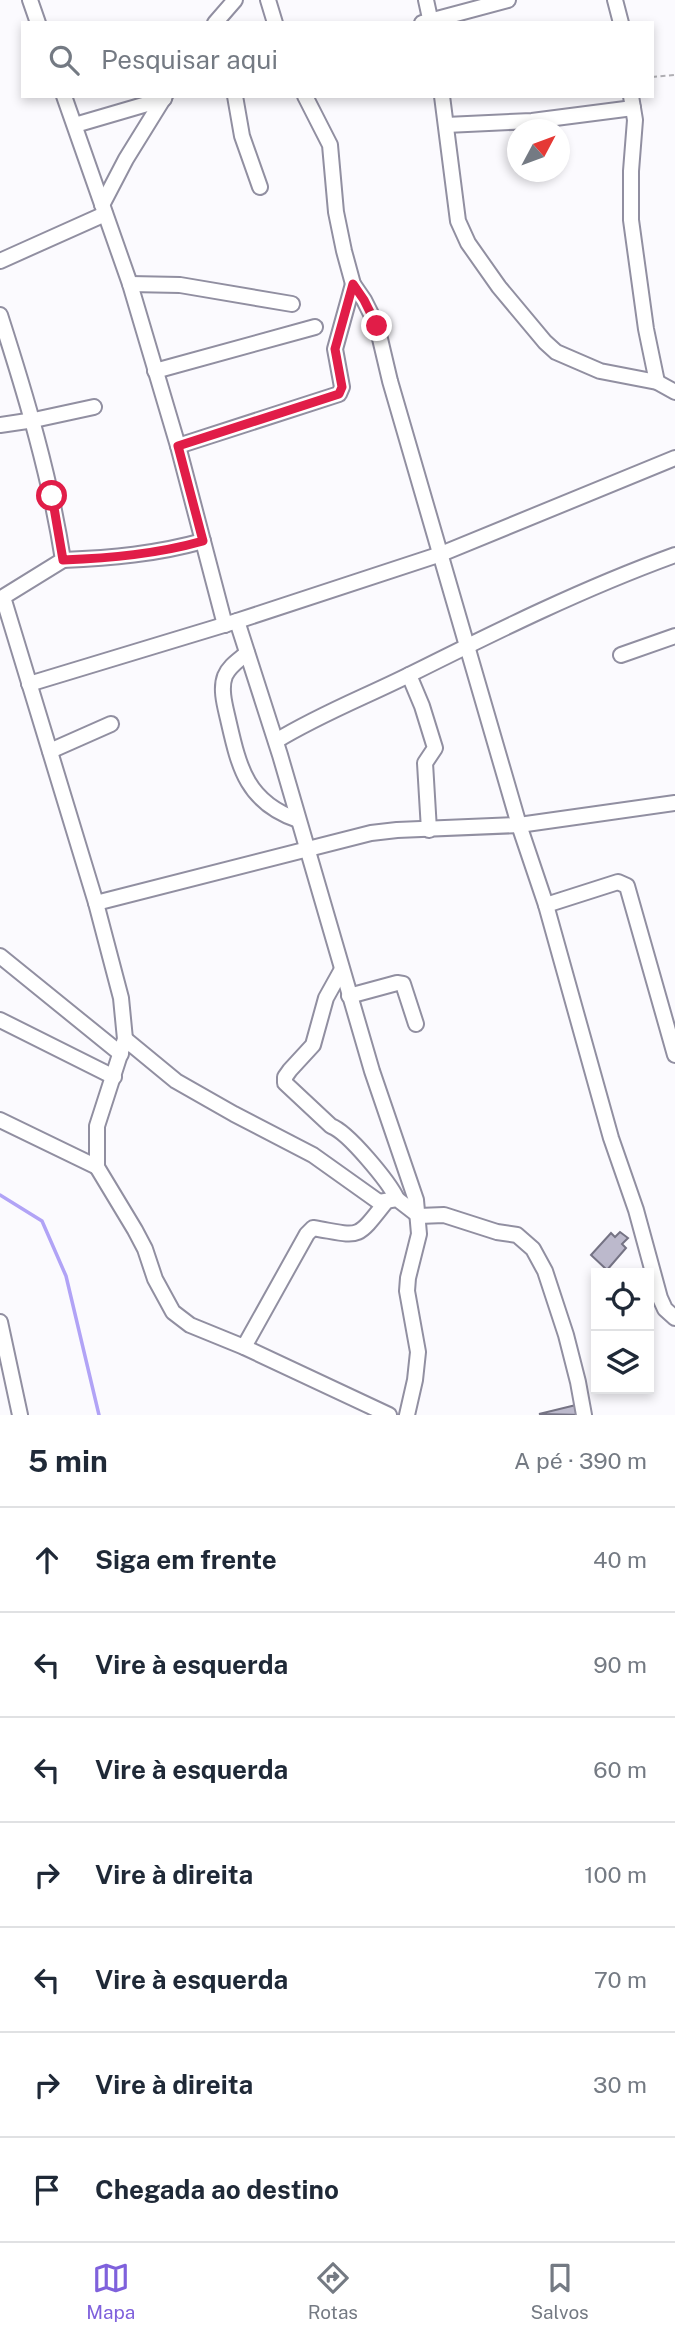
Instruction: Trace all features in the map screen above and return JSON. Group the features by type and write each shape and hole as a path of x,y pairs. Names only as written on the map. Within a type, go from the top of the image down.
{"street":[{"path":"30,0 37,21"},
{"path":"217,21 235,0"},
{"path":"268,0 274,21"},
{"path":"426,0 428,21"},
{"path":"432,21 508,0"},
{"path":"615,0 620,21"},
{"path":"65,98 130,284 203,541 231,623 247,653 276,741 341,971 397,1150 416,1200 419,1234 407,1291 418,1352 407,1415"},
{"path":"75,125 164,98"},
{"path":"0,261 104,210 126,159 166,98"},
{"path":"235,98 242,136 260,187"},
{"path":"306,98 330,145 336,212 353,284 377,326 390,381 611,1138 636,1210 660,1298 665,1309 675,1318"},
{"path":"442,98 458,221 468,243 499,287 556,352 600,371 657,382 675,392"},
{"path":"446,125 566,118 632,102 635,120 631,219 648,342 657,382"},
{"path":"130,284 180,285 292,304"},
{"path":"178,446 339,394 342,387 335,349 353,284"},
{"path":"0,315 34,420 58,522 63,560"},
{"path":"155,371 315,327"},
{"path":"0,425 94,407"},
{"path":"29,684 231,623 441,554 675,458"},
{"path":"203,541 175,549 140,554 63,560 2,596 96,903 121,998 125,1039 97,1126 97,1167 140,1239 155,1279 173,1312 190,1325 244,1347 389,1415"},
{"path":"276,741 311,719 409,675 467,644 632,570 675,555"},
{"path":"621,656 675,636"},
{"path":"247,653 226,673 223,683 224,703 237,756 253,791 276,811 298,820"},
{"path":"409,675 435,748 425,763 429,830"},
{"path":"50,751 111,724"},
{"path":"96,903 371,833 519,825 675,803"},
{"path":"545,905 618,881 627,886 675,1055"},
{"path":"0,956 121,1054"},
{"path":"244,1347 307,1234 313,1228 352,1235 362,1231 391,1201 391,1187 374,1166 340,1130 331,1126 285,1083 289,1070 313,1045 326,998 341,971"},
{"path":"349,996 397,983 403,984 416,1024"},
{"path":"0,1020 114,1077"},
{"path":"125,1039 176,1081 313,1155 379,1202 391,1201 419,1216 444,1214 497,1232 517,1235 533,1250 545,1270 566,1335 584,1415"},
{"path":"0,1120 97,1167"},
{"path":"0,1322 20,1415"}],"path":[{"path":"654,77 675,75"}],"building":[{"path":"620,1232 628,1238 622,1244 626,1248 609,1268 605,1268 591,1255 611,1233 615,1237"},
{"path":"580,1404 582,1415 539,1414"}],"waterway":[{"path":"0,1195 42,1221 66,1276 99,1415"}],"route":[{"path":"52,496 63,560 140,554 175,549 203,541 178,446 339,394 342,387 335,349 353,284 377,326"}]}
